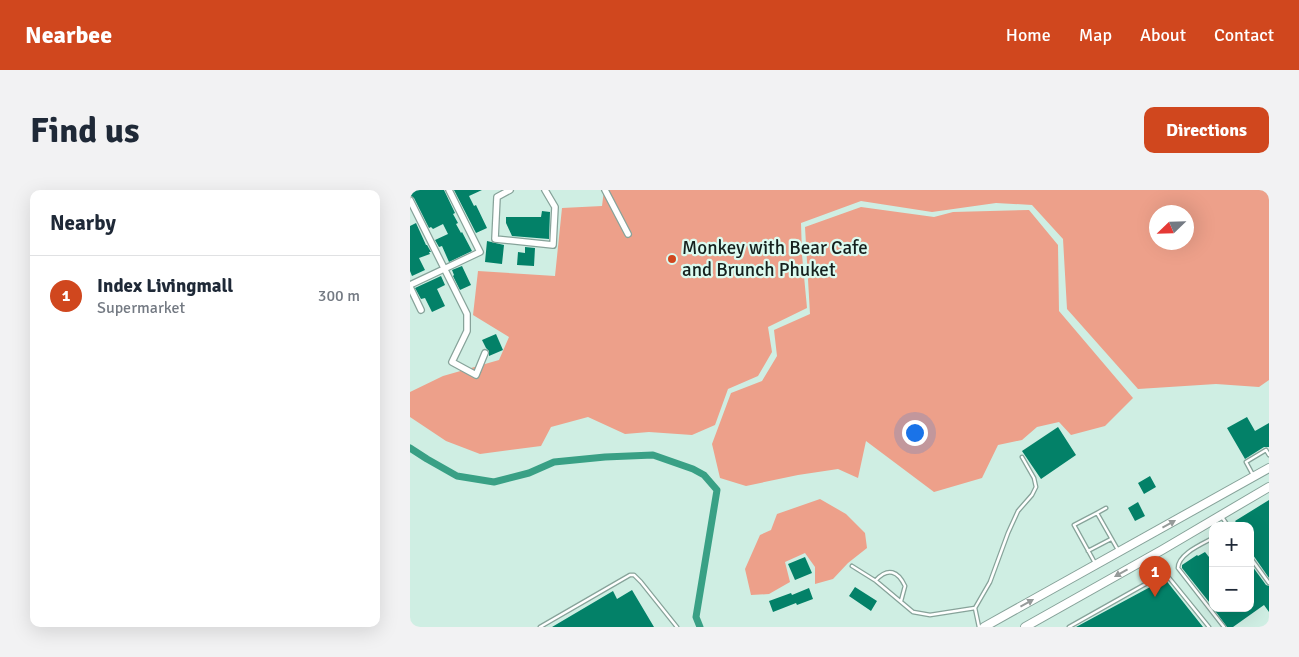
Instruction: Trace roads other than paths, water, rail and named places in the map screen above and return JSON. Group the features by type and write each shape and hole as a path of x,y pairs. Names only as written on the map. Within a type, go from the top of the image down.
{"main road":[{"path":"984,627 1269,468"},
{"path":"1025,627 1269,487"}],"street":[{"path":"421,310 410,286 480,252 449,190"},
{"path":"510,190 497,197 495,239 553,245 555,207 545,190"},
{"path":"605,190 628,234"},
{"path":"410,200 467,314 467,331 452,362 476,375 485,353"}],"lane":[{"path":"1254,477 1246,462 1266,450 1269,455"},
{"path":"979,627 975,608 990,582 1018,511 1032,495 1036,487 1034,478 1022,457"},
{"path":"1096,565 1074,525 1106,508"},
{"path":"1097,513 1119,552"},
{"path":"1221,516 1225,522"},
{"path":"1088,551 1111,538"},
{"path":"1209,540 1180,559 1178,568 1224,627"},
{"path":"1151,556 1209,627"},
{"path":"1254,562 1269,583"},
{"path":"852,566 876,580 914,612 930,616 975,608"},
{"path":"876,580 881,574 893,572 900,576 905,586 901,601"},
{"path":"1068,627 1165,573"},
{"path":"540,627 630,575 634,575 677,627"}],"waterway":[{"path":"410,448 457,476 494,482 529,473 554,462 653,455 693,469 704,475 717,490 696,617 700,627"}],"place":[{"name":"Monkey with Bear Cafe and Brunch Phuket","path":"672,259"},
{"name":"Index Livingmall","path":"1155,597"}]}
